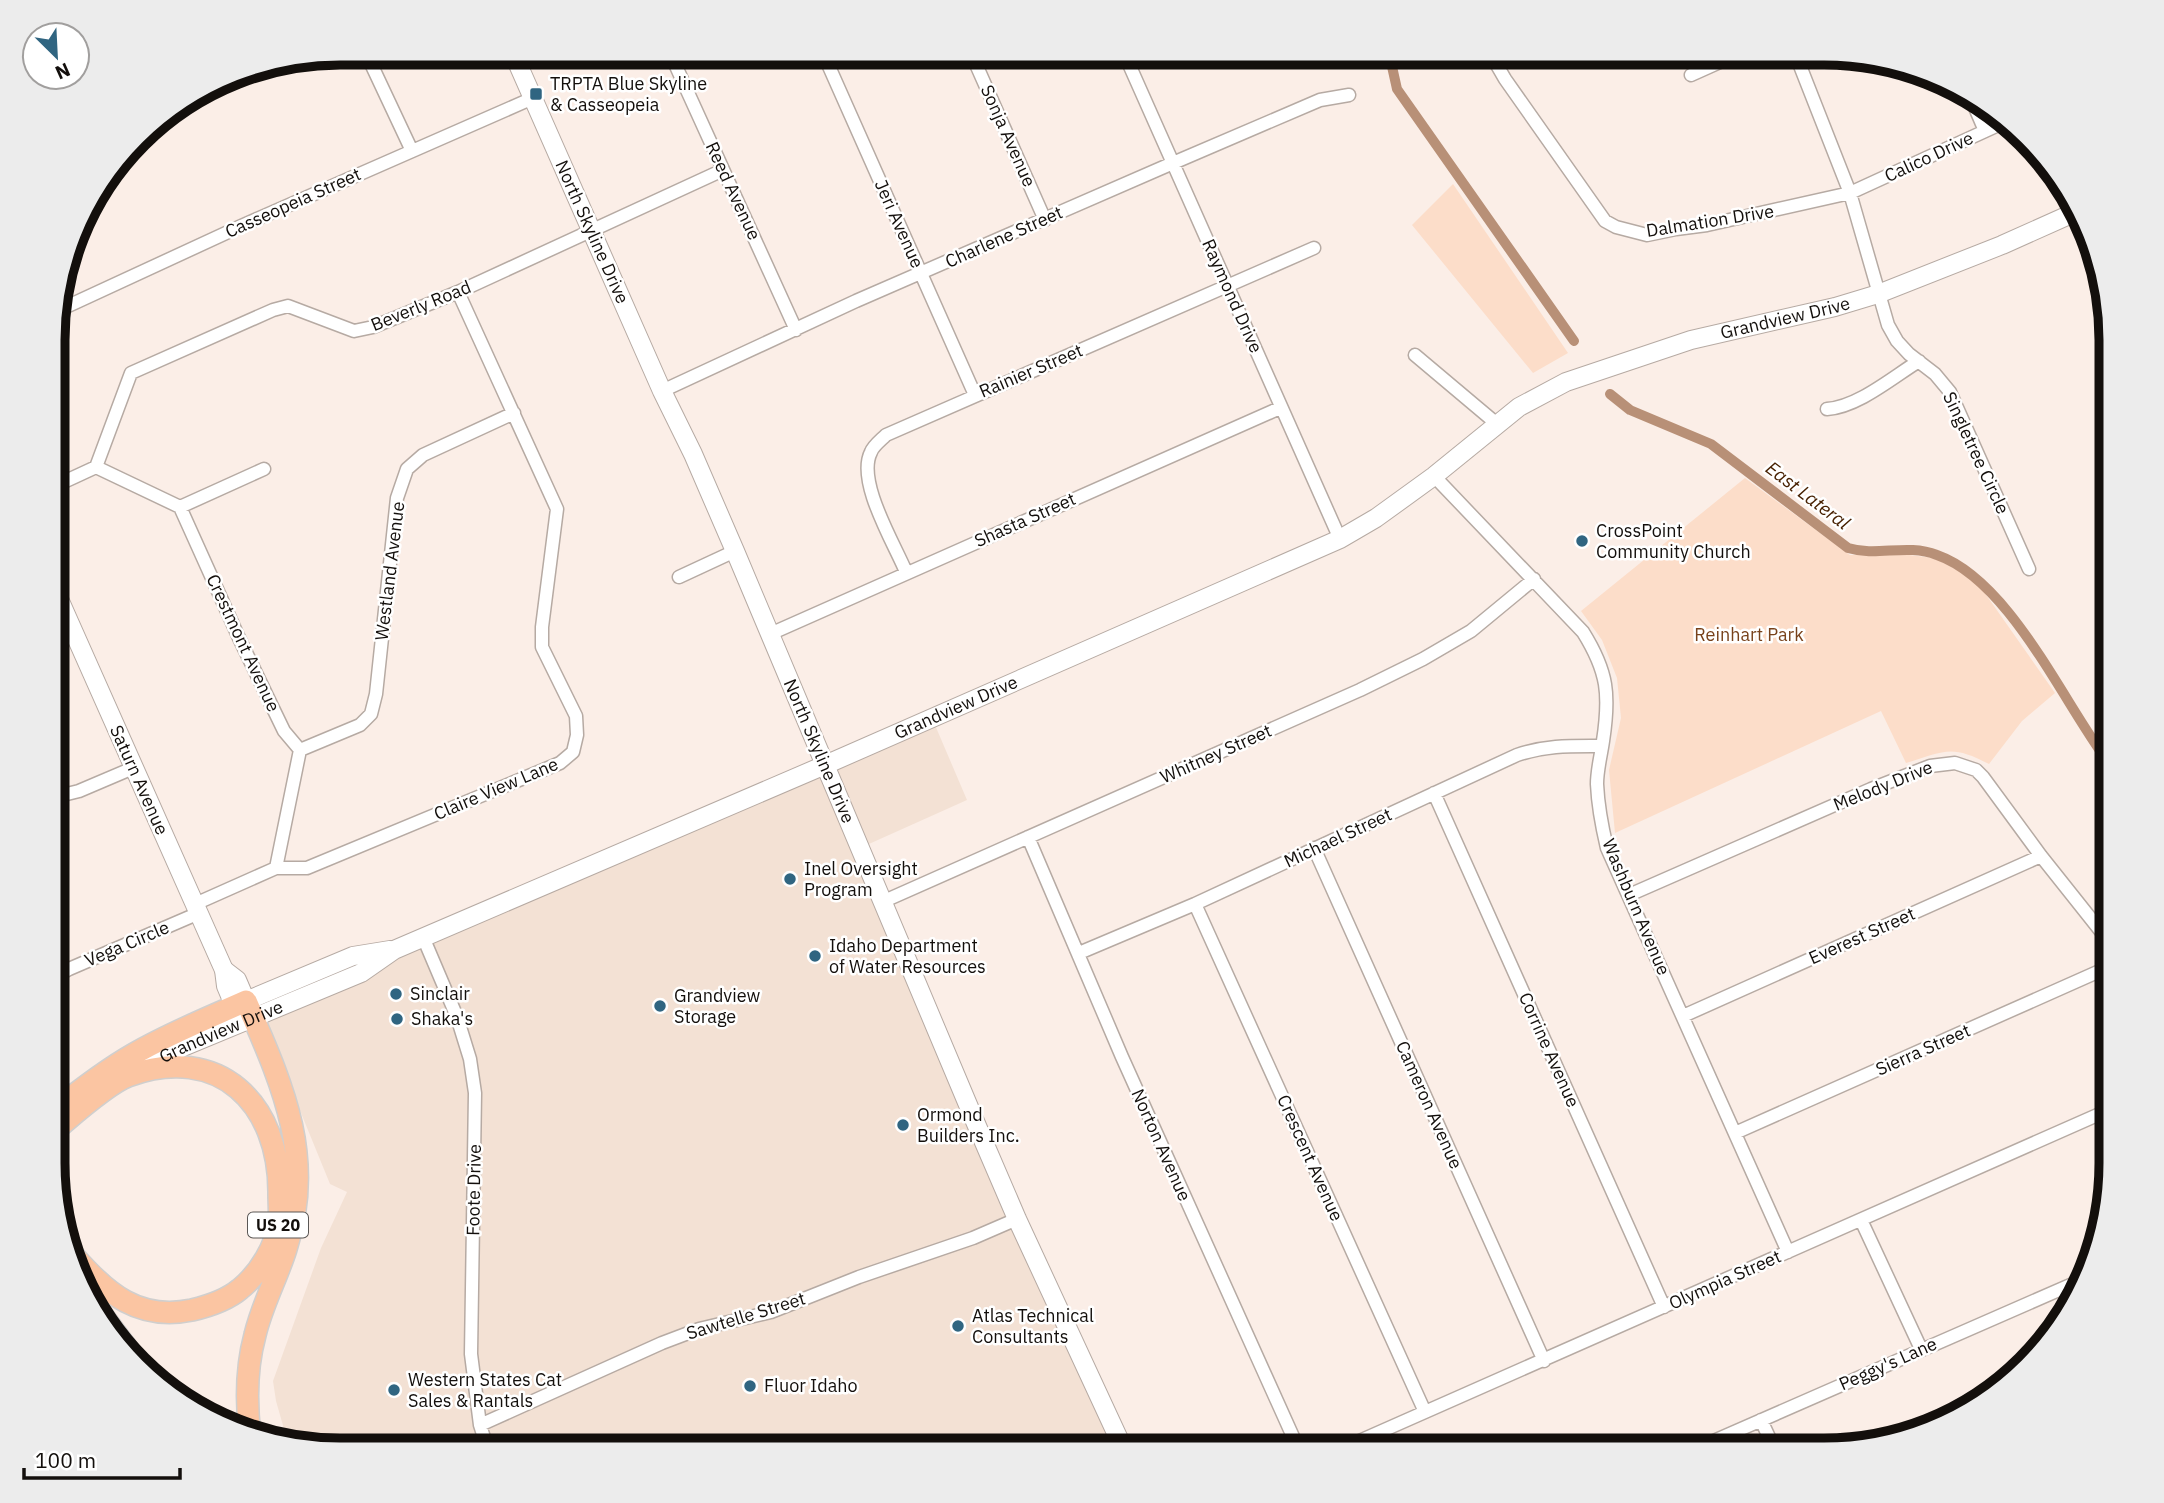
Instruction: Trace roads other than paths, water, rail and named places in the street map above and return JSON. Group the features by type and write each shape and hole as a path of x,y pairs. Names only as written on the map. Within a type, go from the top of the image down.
{"highway":[{"name":"Grandview Drive","path":"65,1102 90,1082 175,1032 244,1012"},
{"path":"244,1012 281,1127 285,1184 279,1222"},
{"path":"244,1012 286,1099 298,1163 296,1199 287,1247 255,1332 248,1367 248,1423"},
{"name":"US 20","path":"87,1271 97,1283 133,1307 174,1313 209,1306 240,1289 259,1269 271,1248 279,1222 279,1184 271,1139 252,1102 236,1087 210,1072 181,1066 125,1077"},
{"name":"Grandview Drive","path":"65,1122 125,1077"}],"main road":[{"name":"North Skyline Drive","path":"519,65 735,551 1017,1219 1118,1438"},
{"name":"Grandview Drive","path":"125,1077 244,1012 361,973 394,950 423,937 825,765 1340,538 1376,518 1434,476 1519,407 1558,386 1691,340 1835,307 1878,294 2002,245 2069,215"},
{"name":"Saturn Avenue","path":"65,613 224,970 237,981 244,1012"}],"street":[{"path":"372,65 412,151"},
{"name":"Reed Avenue","path":"675,65 796,330"},
{"name":"Jeri Avenue","path":"828,65 975,395"},
{"name":"Sonja Avenue","path":"976,65 1045,220"},
{"name":"Raymond Drive","path":"1129,65 1340,538"},
{"name":"Dalmation Drive","path":"1497,65 1605,221 1616,227 1647,235 1707,225 1850,193"},
{"path":"1691,75 1713,65"},
{"name":"Singletree Circle","path":"1800,65 1850,193 1888,326 1897,341 1935,374 1950,392 2029,569"},
{"name":"Charlene Street","path":"662,391 921,273 1173,163 1320,100 1349,95"},
{"name":"Casseopeia Street","path":"67,307 240,227 533,99"},
{"path":"1976,111 1985,131"},
{"name":"Calico Drive","path":"1850,193 1997,126"},
{"name":"Beverly Road","path":"96,467 131,373 272,310 288,306 354,331 373,327 458,292 723,170"},
{"name":"Rainier Street","path":"906,572 869,487 867,472 871,452 886,435 1314,248"},
{"name":"Claire View Lane","path":"197,908 275,868 307,868 560,763 573,752 577,736 576,716 542,648 541,627 557,509 458,292"},
{"path":"1415,355 1497,424"},
{"path":"1827,409 1840,408 1855,401 1919,361"},
{"name":"Shasta Street","path":"770,634 1280,408"},
{"name":"Westland Avenue","path":"300,750 360,725 371,714 376,694 397,498 407,469 423,455 514,413"},
{"path":"65,481 96,467 180,507 264,469"},
{"name":"Washburn Avenue","path":"1434,476 1583,632 1601,666 1607,709 1597,782 1607,848 1788,1252"},
{"name":"Crestmont Avenue","path":"180,507 284,731 300,750"},
{"path":"679,577 735,551"},
{"name":"Whitney Street","path":"883,902 1423,659 1471,631 1534,579"},
{"name":"Michael Street","path":"1079,953 1195,904 1534,749 1558,745 1602,746"},
{"path":"275,868 300,750"},
{"name":"Melody Drive","path":"1629,895 1871,789 1944,763 1966,766 1983,777 2099,929"},
{"path":"65,794 133,768"},
{"name":"Corrine Avenue","path":"1434,793 1664,1307"},
{"name":"Norton Avenue","path":"1028,837 1122,1057 1294,1438"},
{"name":"Cameron Avenue","path":"1314,848 1544,1361"},
{"name":"Everest Street","path":"1683,1016 2041,856"},
{"name":"Crescent Avenue","path":"1195,904 1425,1412"},
{"name":"Vega Circle","path":"65,971 197,908"},
{"name":"Foote Drive","path":"423,937 457,1017 470,1059 475,1093 471,1354 484,1438"},
{"name":"Sierra Street","path":"1735,1133 2099,972"},
{"name":"Olympia Street","path":"1366,1438 2099,1114"},
{"name":"Sawtelle Street","path":"480,1425 662,1343 699,1329 771,1312 859,1277 973,1238 1017,1219"},
{"path":"1861,1220 1922,1349"},
{"name":"Peggy's Lane","path":"1720,1438 2071,1285"},
{"path":"1761,1420 1769,1438"}],"waterway":[{"name":"East Lateral","path":"1392,65 1397,89 1574,341"},
{"name":"East Lateral","path":"1610,394 1630,410 1711,444 1848,548 1926,552 1964,569 1989,590 2012,617 2099,749"}],"place":[{"name":"TRPTA Blue Skyline & Casseopeia","path":"536,94"},
{"name":"CrossPoint Community Church","path":"1582,541"},
{"name":"Inel Oversight Program","path":"790,879"},
{"name":"Idaho Department of Water Resources","path":"815,956"},
{"name":"Sinclair","path":"396,994"},
{"name":"Grandview Storage","path":"660,1006"},
{"name":"Shaka's","path":"397,1019"},
{"name":"Ormond Builders Inc.","path":"903,1125"},
{"name":"Atlas Technical Consultants","path":"958,1326"},
{"name":"Fluor Idaho","path":"750,1386"},
{"name":"Western States Cat Sales & Rantals","path":"394,1390"}],"park label":[{"name":"Reinhart Park","path":"1749,635"}]}
